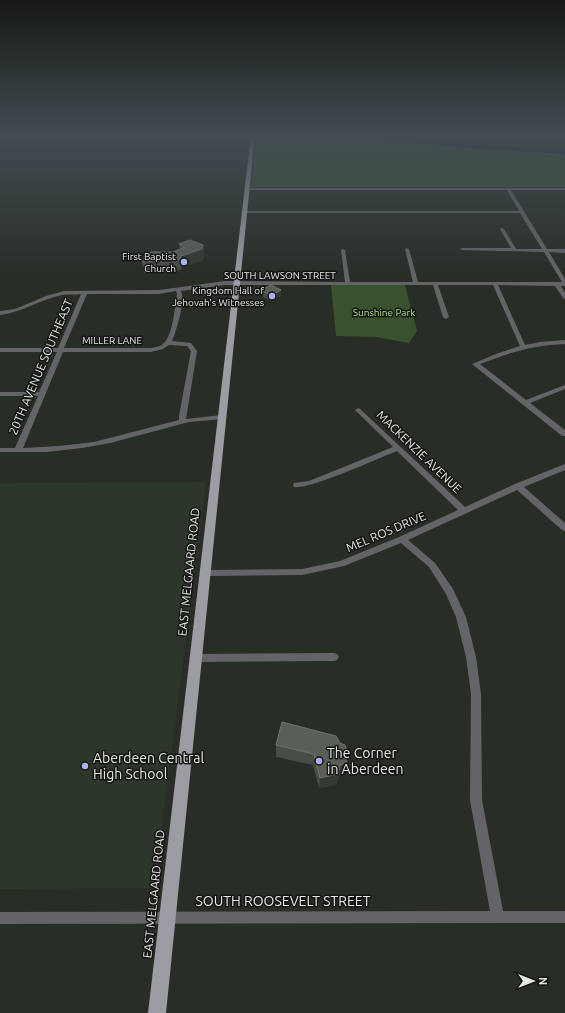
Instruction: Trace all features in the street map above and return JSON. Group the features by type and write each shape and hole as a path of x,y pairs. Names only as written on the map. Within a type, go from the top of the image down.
{"main road":[{"name":"EAST MELGAARD ROAD","path":"157,1013 248,182"}],"street":[{"path":"247,189 565,188"},
{"path":"508,189 565,283"},
{"path":"244,212 522,212"},
{"path":"502,229 514,249"},
{"path":"407,249 416,284"},
{"path":"462,249 565,251"},
{"path":"343,250 348,284"},
{"name":"SOUTH LAWSON STREET","path":"0,313 18,310 59,294 178,290 216,284 565,283"},
{"path":"435,284 446,317"},
{"path":"495,284 523,346"},
{"path":"557,284 565,297"},
{"path":"178,290 180,294 179,300 168,343 189,344 194,351 182,416 183,422"},
{"name":"20TH AVENUE SOUTHEAST","path":"18,450 85,292"},
{"path":"565,342 546,342 523,346 475,364 565,434"},
{"name":"MILLER LANE","path":"0,350 151,350 159,349 168,343"},
{"path":"525,403 565,386"},
{"path":"0,394 41,394"},
{"name":"MACKENZIE AVENUE","path":"358,410 464,511"},
{"path":"0,450 54,449 95,444 198,418 222,417"},
{"path":"297,485 310,483 398,448"},
{"name":"MEL ROS DRIVE","path":"206,573 290,573 321,570 341,564 402,539 518,486 565,467"},
{"path":"518,486 565,528"},
{"path":"402,539 432,565 450,592 462,618 471,657 476,694 476,800 498,917"},
{"path":"196,658 334,657"},
{"name":"SOUTH ROOSEVELT STREET","path":"0,918 565,917"}],"shaded area":[{"name":"Aberdeen Central High School","path":"206,482 154,888 0,889 0,483"}],"green space":[{"path":"251,182 565,182 565,187 251,187"},
{"name":"Sunshine Park","path":"331,285 405,285 417,331 409,343 376,337 336,336"}],"building":[{"path":"190,240 203,245 202,249 181,256 180,259 156,259 155,261 142,262 145,254 150,254 150,252 173,252 185,247 179,244"},
{"path":"271,285 281,290 274,294 269,294 262,291"},
{"path":"282,722 336,736 340,743 345,745 348,753 346,763 340,765 338,774 320,778 314,754 276,745"}],"place":[{"name":"First Baptist Church","path":"184,262"},
{"name":"Kingdom Hall of Jehovah's Witnesses","path":"272,296"},
{"name":"The Corner in Aberdeen","path":"319,761"},
{"name":"Aberdeen Central High School","path":"85,766"}]}
